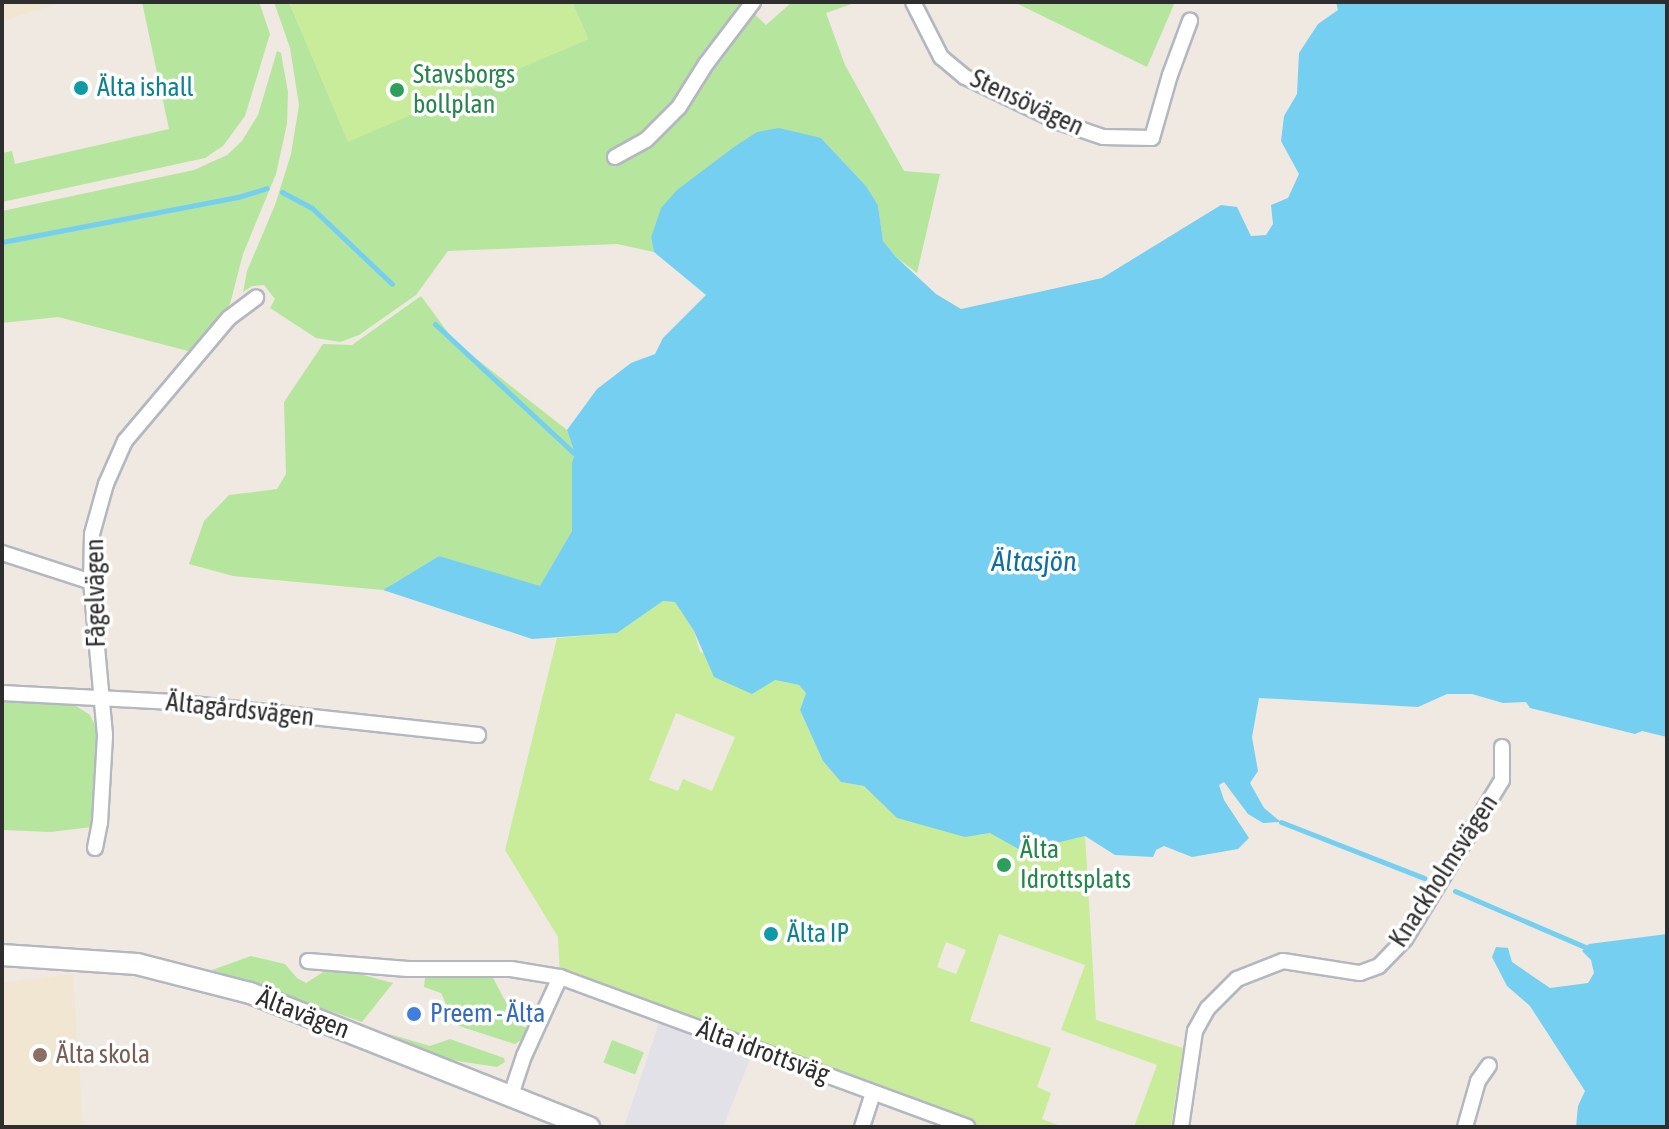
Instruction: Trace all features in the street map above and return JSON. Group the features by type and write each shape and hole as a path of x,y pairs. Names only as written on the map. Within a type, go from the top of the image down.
{"main road":[{"name":"Ältavägen","path":"2,955 137,964 222,985 589,1127"}],"street":[{"path":"615,157 646,140 679,107 706,64 753,2"},
{"name":"Stensövägen","path":"913,2 941,57 965,77 1059,122 1103,137 1152,138 1190,21"},
{"name":"Fågelvägen","path":"95,848 100,823 105,735 91,582 92,534 106,484 125,441 229,318 256,298"},
{"path":"2,553 91,582"},
{"name":"Ältagårdsvägen","path":"2,693 174,702 478,735"},
{"name":"Knackholmsvägen","path":"1181,1127 1195,1031 1216,999 1237,979 1283,961 1360,973 1379,966 1405,939 1502,780 1502,747"},
{"name":"Älta idrottsväg","path":"308,961 408,969 511,969 560,977 967,1127"},
{"path":"511,1095 524,1056 560,977"},
{"path":"1465,1127 1478,1081 1489,1065"},
{"path":"862,1127 873,1093"}],"shaded area":[{"path":"2,2 65,2 2,21"},
{"name":"Älta skola","path":"73,974 83,1127 2,1127 2,983"},
{"path":"660,1020 752,1054 723,1127 624,1127"}],"green space":[{"path":"142,2 259,2 270,34 245,116 223,146 205,158 2,202 2,153 12,151 15,164 169,129"},
{"path":"274,2 289,2 348,141 588,39 572,2 742,2 766,25 792,2 857,2 826,13 845,65 904,171 940,174 917,273 896,257 883,241 878,205 866,186 821,138 651,238 654,252 617,244 448,251 416,295 359,335 340,342 316,338 270,308 275,299 264,285 252,286 243,292 247,271 275,205 291,154 299,105 290,48"},
{"name":"Stavsborgs bollplan","path":"289,2 572,2 588,39 348,142"},
{"path":"1014,2 1175,2 1147,67"},
{"path":"277,51 281,53 288,92 287,124 276,174 243,254 230,304 192,352 58,317 2,323 2,211 194,170 227,155 242,141 258,115"},
{"path":"421,296 455,342 567,430 575,454 572,462 572,531 540,587 439,556 383,590 233,576 189,564 204,521 229,495 277,489 286,474 284,402 323,344 352,345"},
{"name":"Älta Idrottsplats","path":"663,601 675,602 694,631 700,652 775,680 799,685 806,693 800,710 823,761 841,782 864,786 897,817 981,835 990,832 1022,851 1085,835 1096,1020 1183,1048 1171,1127 1134,1127 1157,1065 1061,1030 1085,965 999,934 970,1021 1051,1048 1037,1087 1051,1093 1042,1119 1063,1127 967,1127 930,1113 928,1105 875,1084 560,977 558,937 505,850 557,638 617,633","holes":["676,713 735,737 712,791 683,779 678,791 649,780","946,942 966,950 956,974 937,967"]},
{"path":"2,701 76,706 90,715 100,735 91,827 51,832 2,830"},
{"path":"251,956 285,964 306,983 328,969 337,968 393,983 362,1022 212,970"},
{"path":"425,978 493,978 518,1025 528,1028 524,1038 515,1044 456,1025 441,993 424,987"},
{"path":"386,1033 430,1046 450,1039 504,1058 505,1062 497,1067 451,1060"},
{"path":"612,1040 644,1052 635,1075 603,1062"}],"water":[{"name":"Ältasjön","path":"1336,2 1667,2 1667,737 1642,731 1635,734 1530,708 1526,702 1503,703 1472,694 1447,694 1418,707 1259,698 1252,737 1258,771 1250,783 1264,808 1281,822 1263,823 1248,814 1224,782 1219,785 1224,800 1249,838 1238,849 1192,857 1164,846 1156,850 1153,857 1115,855 1085,836 1022,851 990,833 965,837 897,818 864,786 841,782 823,761 800,710 806,693 799,685 775,680 752,694 714,677 694,631 675,602 663,601 617,633 532,639 383,590 439,556 540,586 572,531 572,462 575,454 567,430 597,389 631,363 655,354 663,338 706,295 654,252 651,238 661,208 677,190 757,132 779,128 821,138 866,186 878,205 883,241 896,257 936,294 961,309 1102,278 1221,205 1237,207 1251,236 1266,235 1273,224 1271,205 1288,198 1299,174 1281,141 1284,116 1297,94 1299,53 1318,24 1338,10"},
{"path":"1667,934 1667,1127 1576,1127 1578,1106 1585,1091 1530,1006 1507,986 1492,957 1496,947 1508,948 1512,962 1550,988 1588,983 1594,973 1591,960 1582,951 1589,944"}],"waterway":[{"path":"2,242 238,197 267,188"},
{"path":"282,192 312,208 392,284"},
{"path":"435,324 575,454"},
{"path":"1281,822 1424,878"},
{"path":"1455,891 1585,947"}],"place":[{"name":"Älta ishall","path":"81,88"},
{"name":"Stavsborgs bollplan","path":"397,90"},
{"name":"Älta Idrottsplats","path":"1004,865"},
{"name":"Älta IP","path":"771,934"},
{"name":"Preem - Älta","path":"414,1014"},
{"name":"Älta skola","path":"40,1055"}]}
